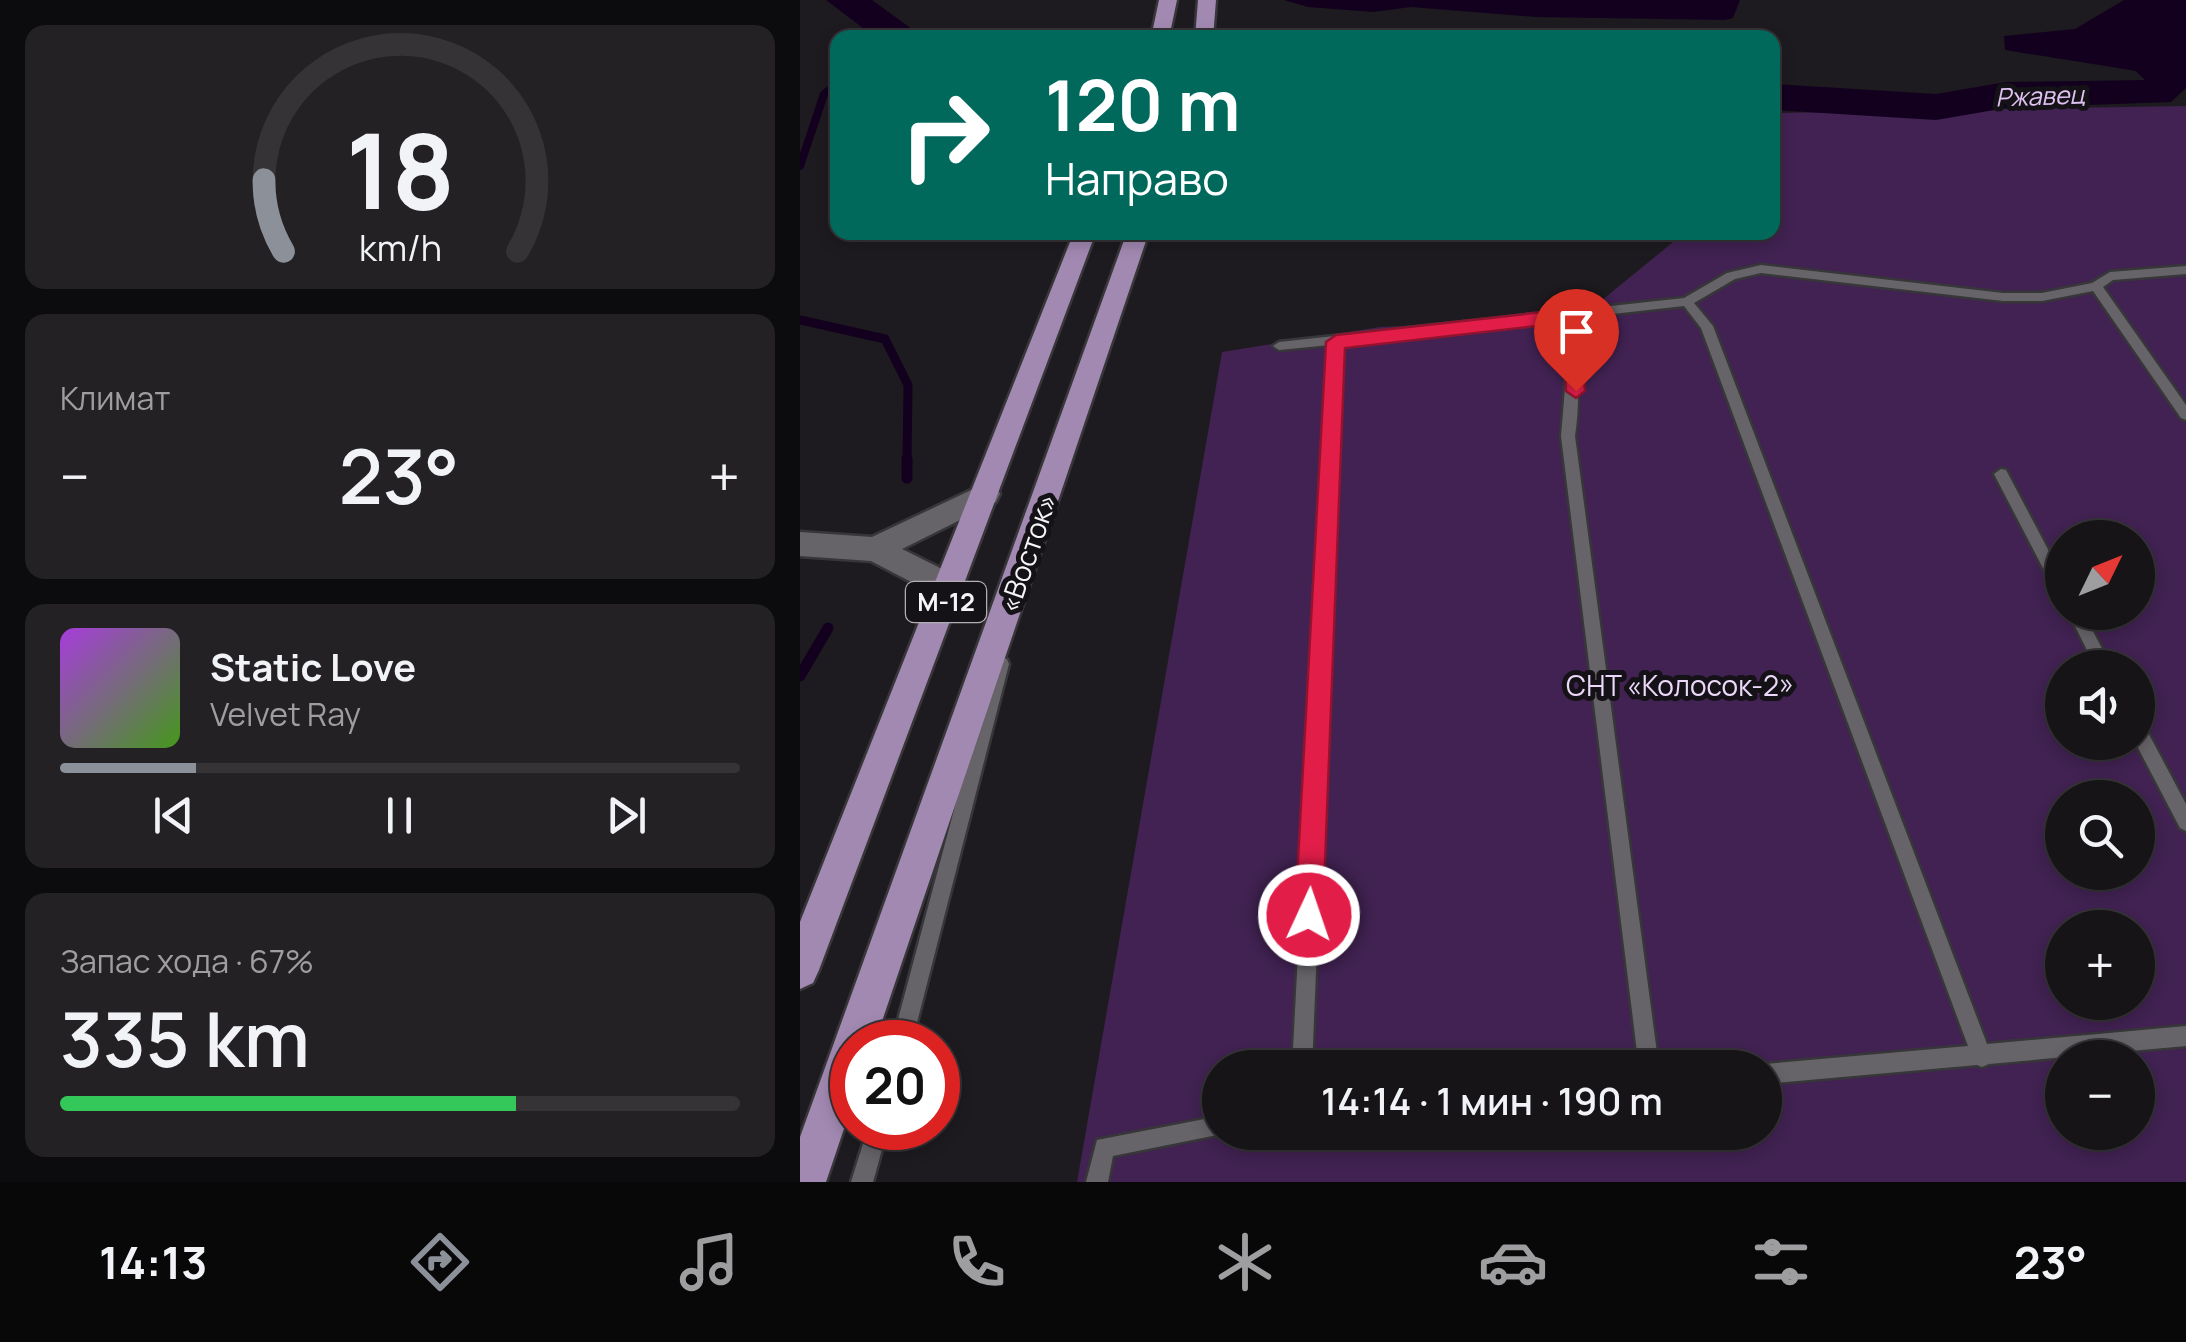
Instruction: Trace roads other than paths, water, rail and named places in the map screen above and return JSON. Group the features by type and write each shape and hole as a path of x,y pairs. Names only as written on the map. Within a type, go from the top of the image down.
{"main road":[{"path":"1162,30 1168,0"},
{"path":"1205,30 1207,0"},
{"name":"М-12","path":"800,970 1083,240"},
{"name":"«Восток»","path":"863,1020 1135,240"},
{"name":"«Восток»","path":"805,1182 830,1113"}],"street":[{"path":"875,549 986,494"},
{"path":"800,544 875,549 951,588"}],"lane":[{"path":"1279,346 1687,302 1731,276 1761,269 2003,297 2042,296 2096,286 2110,276 2129,273 2186,270"},
{"path":"2096,286 2186,415"},
{"path":"1687,302 1707,326 1982,1057"},
{"path":"1561,316 1574,363 1576,391 1568,436 1647,1050"},
{"path":"1303,1050 1336,342"},
{"path":"2001,474 2045,558"},
{"path":"908,1020 1032,544"},
{"path":"2153,760 2186,822"},
{"path":"1782,1073 2186,1036"},
{"path":"1097,1182 1104,1147 1202,1129"},
{"path":"862,1182 871,1150"}],"waterway":[{"name":"Ржавец","path":"845,0 892,30"},
{"name":"Ржавец","path":"1780,97 1936,107 2006,95 2156,93 2172,78 2123,39 2186,14"},
{"path":"800,166 824,94 830,90"},
{"path":"800,320 885,339 908,385 907,461"},
{"path":"907,461 907,478"},
{"path":"800,676 828,628"}],"park label":[{"name":"СНТ «Колосок-2»","path":"1680,686"}]}
